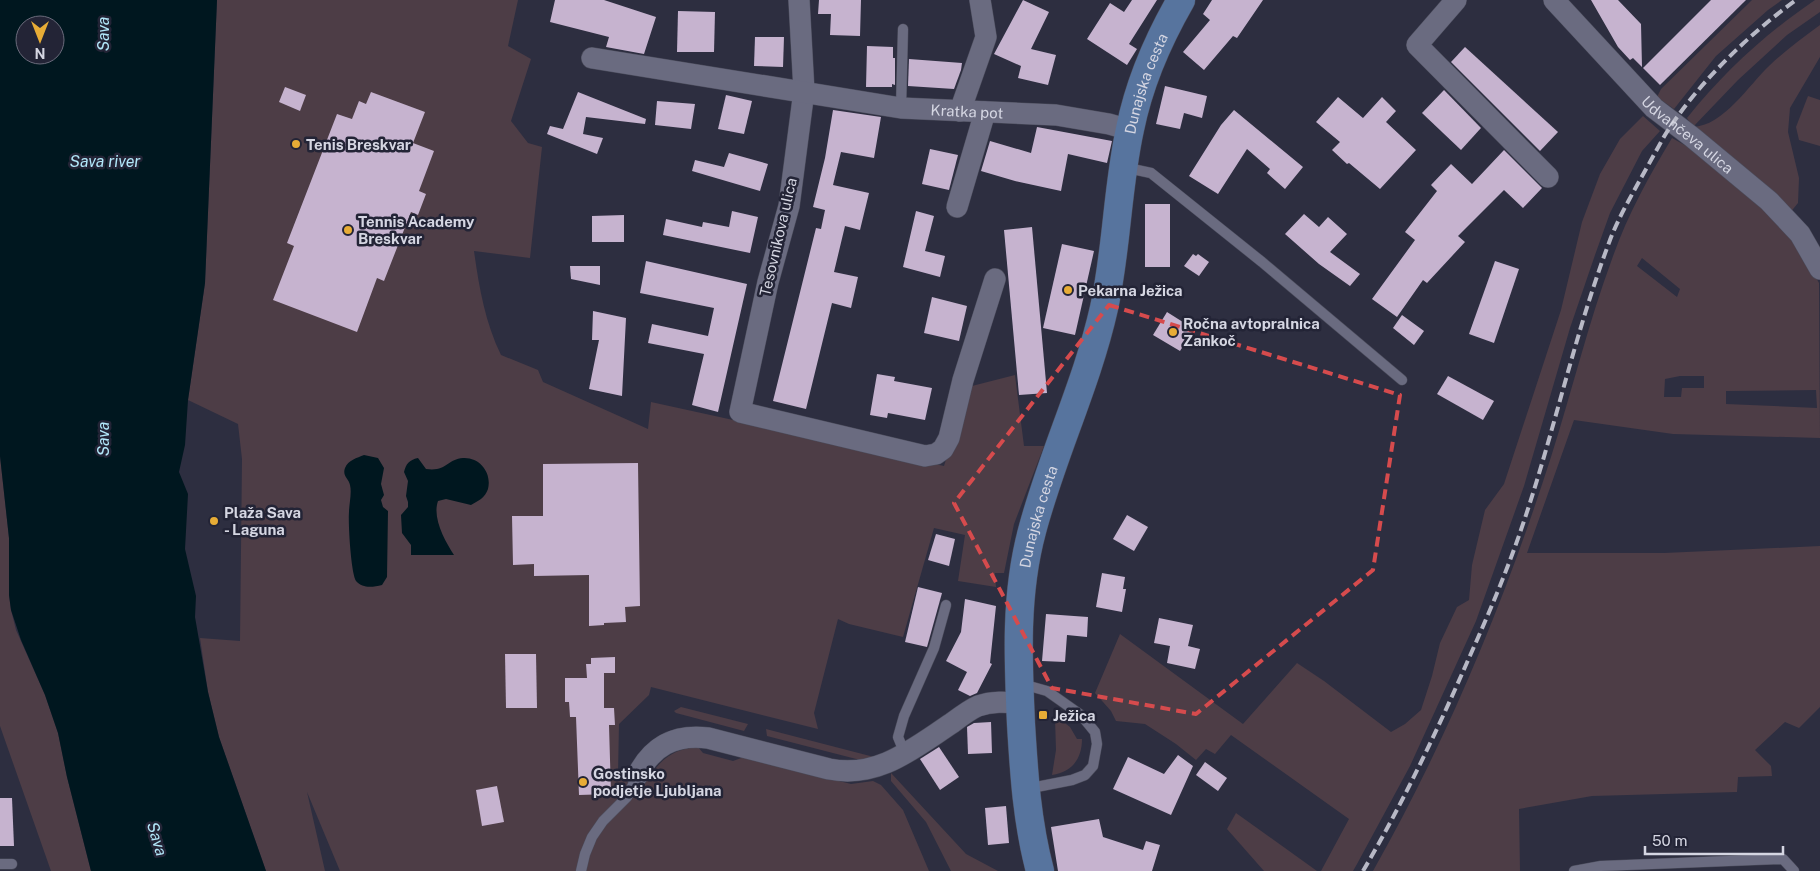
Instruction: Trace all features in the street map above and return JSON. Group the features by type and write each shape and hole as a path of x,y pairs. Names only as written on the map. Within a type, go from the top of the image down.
{"main road":[{"name":"Dunajska cesta","path":"1040,871 1029,825 1025,789 1020,693 1020,607 1027,552 1031,532 1086,372 1104,309 1115,247 1122,172 1135,107 1152,60 1170,19 1181,0"}],"street":[{"name":"Tesovnikova ulica","path":"799,0 804,91 789,206 768,282 740,412 925,456 936,454 943,449 949,438 963,380 995,279"},
{"path":"960,111 986,37 980,0"},
{"path":"1456,0 1417,45 1548,177"},
{"name":"Udvančeva ulica","path":"1554,0 1654,108 1692,137 1768,201 1800,234 1820,270"},
{"name":"Kratka pot","path":"592,58 902,108 1056,116 1109,124 1130,130"},
{"path":"957,207 985,112"},
{"path":"637,776 650,756 658,749 672,741 691,736 708,738 830,769 847,772 863,771 877,767 905,754 978,706 998,702 1020,693"}],"lane":[{"path":"902,108 903,28"},
{"path":"1122,172 1137,170 1151,173 1262,262 1402,380"},
{"path":"905,754 898,736 904,716 934,648 946,604"},
{"path":"1020,693 1047,691 1082,715 1095,732 1097,744 1093,766 1085,775 1072,780 1025,789"},
{"path":"582,871 585,854 592,837 603,821 627,797 637,776"},
{"path":"1574,871 1601,866 1783,859 1794,871"},
{"path":"0,864 12,864"}],"highlighted area":[{"path":"1109,305 1400,395 1373,570 1196,714 1052,688 954,503"}],"shaded area":[{"path":"217,0 518,0 508,46 531,59 511,121 528,143 542,147 530,258 474,251 483,304 495,343 501,355 538,370 543,382 648,429 651,402 944,466 968,387 1015,375 1024,446 1044,446 1014,524 1004,573 995,573 996,587 958,581 965,535 934,528 903,637 849,624 838,619 814,713 818,729 651,687 649,695 619,724 618,775 633,782 640,769 652,774 671,754 684,749 698,747 703,753 733,761 744,757 851,784 873,781 881,785 903,810 929,871 340,871 307,792 325,871 266,871 219,737 208,692 200,638 240,641 242,459 238,424 188,400 205,283"},
{"path":"1752,0 1782,0 1716,56 1674,109 1657,97 1661,89"},
{"path":"1815,0 1820,0 1820,12 1787,35 1738,80 1693,127 1687,118 1746,54 1779,26"},
{"path":"1820,25 1820,57 1790,108 1788,132 1799,178 1798,203 1789,214 1693,127 1715,120 1725,112 1769,66"},
{"path":"1808,96 1820,100 1820,146 1799,140 1796,127"},
{"path":"1643,116 1660,131 1642,151 1610,213 1570,328 1524,486 1476,621 1410,766 1353,871 1321,871 1349,819 1231,735 1215,754 1206,749 1196,760 1176,744 1145,724 1116,721 1111,711 1095,693 1120,634 1243,724 1297,663 1391,732 1405,724 1421,710 1440,643 1457,607 1469,600 1472,565 1485,510 1504,484 1561,310 1582,222 1600,174 1620,139"},
{"path":"1672,138 1706,157 1744,187 1802,252 1819,283 1820,438 1673,434 1574,420 1527,553 1664,553 1820,546 1820,707 1799,728 1785,722 1755,750 1771,766 1772,776 1738,777 1737,792 1592,796 1519,809 1520,871 1373,871 1426,771 1494,617 1551,457 1595,308 1612,259 1632,212","holes":["1642,258 1680,289 1677,297 1637,266","1680,376 1704,376 1704,388 1682,388 1681,397 1664,397 1665,379","1816,390 1817,408 1726,404 1726,391"]},
{"path":"0,456 9,538 9,595 11,610 16,630 45,695 58,733 91,871 51,871 0,726"},
{"path":"681,707 748,724 744,731 674,711"},
{"path":"1057,717 1070,727 1077,739 1082,739 1082,746 1078,758 1070,768 1052,775 1056,750 1055,718"},
{"path":"766,729 874,757 864,761 767,736"},
{"path":"891,773 966,854 998,871 951,871 926,822 891,781"},
{"path":"1236,813 1317,871 1264,871 1227,829"}],"water":[{"name":"Sava river","path":"0,0 217,0 205,283 188,400 185,445 179,472 188,494 185,549 196,596 195,617 208,692 219,737 266,871 91,871 58,733 11,610 9,595 9,538 0,456"},
{"path":"364,455 378,458 384,468 381,484 384,495 381,500 383,507 388,511 387,577 382,585 372,587 359,584 354,576 349,527 351,488 344,473 348,463"},
{"path":"418,458 426,469 438,469 458,459 469,458 475,460 483,467 488,477 487,492 471,505 446,499 438,501 438,522 443,536 454,555 411,555 411,545 402,533 401,515 408,507 406,496 408,481 404,472 408,463"}],"building":[{"path":"555,0 604,0 656,17 644,54 606,47 609,37 550,22"},
{"path":"819,0 861,0 860,36 830,35 831,14 818,14"},
{"path":"1023,0 1049,12 1031,49 1056,55 1048,85 1018,78 1021,66 994,54"},
{"path":"1132,0 1157,0 1129,44 1137,49 1127,65 1087,39 1110,3 1124,12"},
{"path":"1212,0 1263,0 1237,38 1233,36 1204,70 1183,52 1210,20 1203,14"},
{"path":"1591,0 1618,0 1641,24 1642,67 1633,58 1630,60 1618,47"},
{"path":"1711,0 1746,0 1660,85 1643,68"},
{"path":"678,11 715,12 714,52 677,52"},
{"path":"755,37 784,37 783,67 754,66"},
{"path":"867,46 893,47 895,85 892,84 892,87 866,87"},
{"path":"1465,47 1558,132 1540,151 1451,62"},
{"path":"909,59 962,63 954,89 908,86"},
{"path":"1165,86 1207,96 1202,118 1184,113 1180,129 1156,124"},
{"path":"285,87 306,95 300,111 279,102"},
{"path":"1444,90 1481,128 1461,150 1422,113"},
{"name":"Tennis Academy Breskvar","path":"371,92 425,112 413,143 434,151 419,191 426,194 418,215 411,212 384,281 377,278 357,332 273,300 294,246 287,243 337,114 352,119 359,101 366,104"},
{"path":"578,92 646,119 645,124 586,117 583,134 603,138 597,154 547,134 550,126 563,129"},
{"path":"726,95 752,101 744,134 718,129"},
{"path":"1338,97 1363,118 1382,97 1396,111 1386,122 1416,150 1380,189 1332,150 1340,142 1316,122"},
{"path":"657,101 695,104 691,129 655,125"},
{"path":"833,110 881,117 874,158 841,152 833,185 869,193 860,230 845,226 834,272 858,277 851,308 832,303 806,409 773,401 816,228 821,229 825,210 813,207 825,158"},
{"path":"1234,110 1303,167 1285,189 1267,173 1270,169 1247,149 1218,194 1189,176 1221,125"},
{"path":"1037,127 1112,141 1107,163 1068,154 1061,191 981,171 990,141 1031,153"},
{"path":"930,149 958,155 949,190 922,184"},
{"path":"1504,150 1542,188 1523,208 1504,190 1458,236 1465,242 1427,283 1423,280 1397,317 1372,299 1415,240 1405,232 1437,191 1431,185 1451,164 1472,184"},
{"path":"729,153 768,164 760,191 692,171 695,160 724,167"},
{"path":"1145,204 1170,204 1170,267 1145,267"},
{"path":"732,211 758,217 750,253 663,235 666,219 702,227 703,222 729,227"},
{"path":"916,211 934,216 925,251 945,256 940,277 903,267"},
{"path":"1304,214 1319,227 1328,217 1347,234 1330,252 1360,274 1350,286 1319,264 1285,234"},
{"path":"624,215 624,242 592,242 592,216"},
{"path":"1032,227 1047,393 1019,395 1004,230"},
{"name":"Pekarna Ježica","path":"1062,244 1094,251 1075,335 1043,328"},
{"path":"1193,254 1196,256 1198,254 1209,262 1199,276 1184,266"},
{"path":"646,261 747,284 718,412 692,405 704,354 648,343 652,324 708,336 714,308 640,293"},
{"path":"1495,261 1519,269 1494,343 1469,334"},
{"path":"570,266 600,266 600,285 571,279"},
{"path":"932,297 967,306 959,341 924,333"},
{"path":"593,311 626,318 622,396 589,389 599,340 592,340"},
{"name":"Ročna avtopralnica Zankoč","path":"1167,312 1194,329 1180,351 1153,335"},
{"path":"1402,315 1424,331 1414,345 1393,328"},
{"path":"877,374 895,377 894,381 932,388 925,420 888,413 887,418 870,415"},
{"path":"1448,376 1494,401 1483,420 1437,394"},
{"path":"638,463 640,606 625,607 626,622 589,626 589,575 534,576 534,564 513,565 512,516 543,516 543,464"},
{"path":"1127,515 1148,527 1134,551 1113,539"},
{"path":"936,534 955,539 949,566 928,560"},
{"path":"1102,573 1125,577 1123,589 1126,589 1122,612 1096,607"},
{"path":"918,587 942,593 927,647 905,642"},
{"path":"965,599 996,606 990,663 992,664 977,693 970,696 958,690 967,672 946,661 961,632"},
{"path":"1046,614 1088,617 1087,637 1067,635 1065,662 1042,661"},
{"path":"1159,618 1193,625 1188,646 1200,649 1195,669 1167,663 1170,646 1154,643"},
{"path":"505,654 536,654 537,708 506,708"},
{"path":"615,657 615,673 604,673 604,708 614,708 615,725 609,725 611,794 579,795 576,717 570,717 569,702 565,702 565,678 587,678 586,664 591,664 591,658"},
{"path":"991,722 992,753 968,754 967,727 974,723"},
{"path":"939,747 959,777 940,790 920,759"},
{"path":"1178,755 1193,766 1171,815 1113,789 1128,757 1164,774"},
{"path":"1205,762 1227,778 1218,791 1196,775"},
{"path":"497,786 504,822 482,826 476,790"},
{"path":"0,798 12,798 14,846 0,846"},
{"path":"1006,806 1009,843 988,845 985,808"},
{"path":"1099,819 1103,837 1143,850 1146,841 1160,845 1152,871 1058,871 1051,827"}],"railway":[{"path":"1363,871 1406,793 1432,740 1492,605 1520,533 1587,308 1620,216 1665,135 1692,97 1742,45 1796,0"}],"place":[{"name":"Tenis Breskvar","path":"296,144"},
{"name":"Tennis Academy Breskvar","path":"348,230"},
{"name":"Pekarna Ježica","path":"1068,290"},
{"name":"Ročna avtopralnica Zankoč","path":"1173,332"},
{"name":"Plaža Sava - Laguna","path":"214,521"},
{"name":"Ježica","path":"1043,715"},
{"name":"Gostinsko podjetje Ljubljana","path":"583,782"}],"water label":[{"name":"Sava","path":"103,34"},
{"name":"Sava","path":"103,439"},
{"name":"Sava","path":"157,839"}]}
